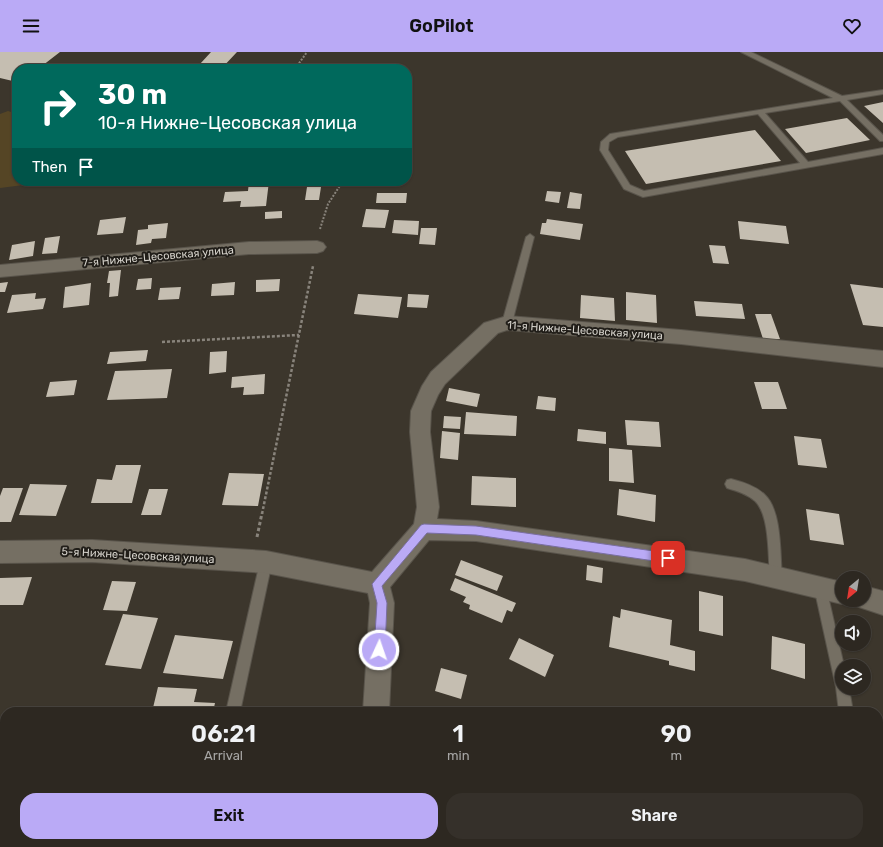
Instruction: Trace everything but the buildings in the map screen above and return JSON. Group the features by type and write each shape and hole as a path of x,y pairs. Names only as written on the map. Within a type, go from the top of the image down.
{"street":[{"name":"7-я Нижне-Цесовская улица","path":"0,271 249,248 317,247"},
{"name":"11-я Нижне-Цесовская улица","path":"424,529 428,507 420,432 421,411 429,392 438,378 491,328 507,323 680,337 883,359"},
{"path":"376,707 382,603 377,584 424,529 476,531 569,543 745,570 835,590"},
{"name":"5-я Нижне-Цесовская улица","path":"0,552 92,551 259,562 377,584"},
{"path":"871,600 883,603"}],"lane":[{"path":"745,52 842,99 883,139"},
{"path":"883,92 761,113 616,135 606,140 604,146 604,150 627,187 643,194 883,151"},
{"path":"761,113 805,164"},
{"path":"507,323 530,237"},
{"path":"731,484 757,495 764,502 771,520 776,577"},
{"path":"234,707 259,562"},
{"path":"820,587 836,659"},
{"path":"843,695 845,707"}],"path":[{"path":"299,64 307,52"},
{"path":"259,562 299,335 324,213 339,186"},
{"path":"162,342 299,335"}],"shaded area":[{"path":"8,111 12,112 12,186 16,186 0,188 0,114"}],"route":[{"path":"379,650 382,603 377,584 424,529 476,531 668,558"}]}
